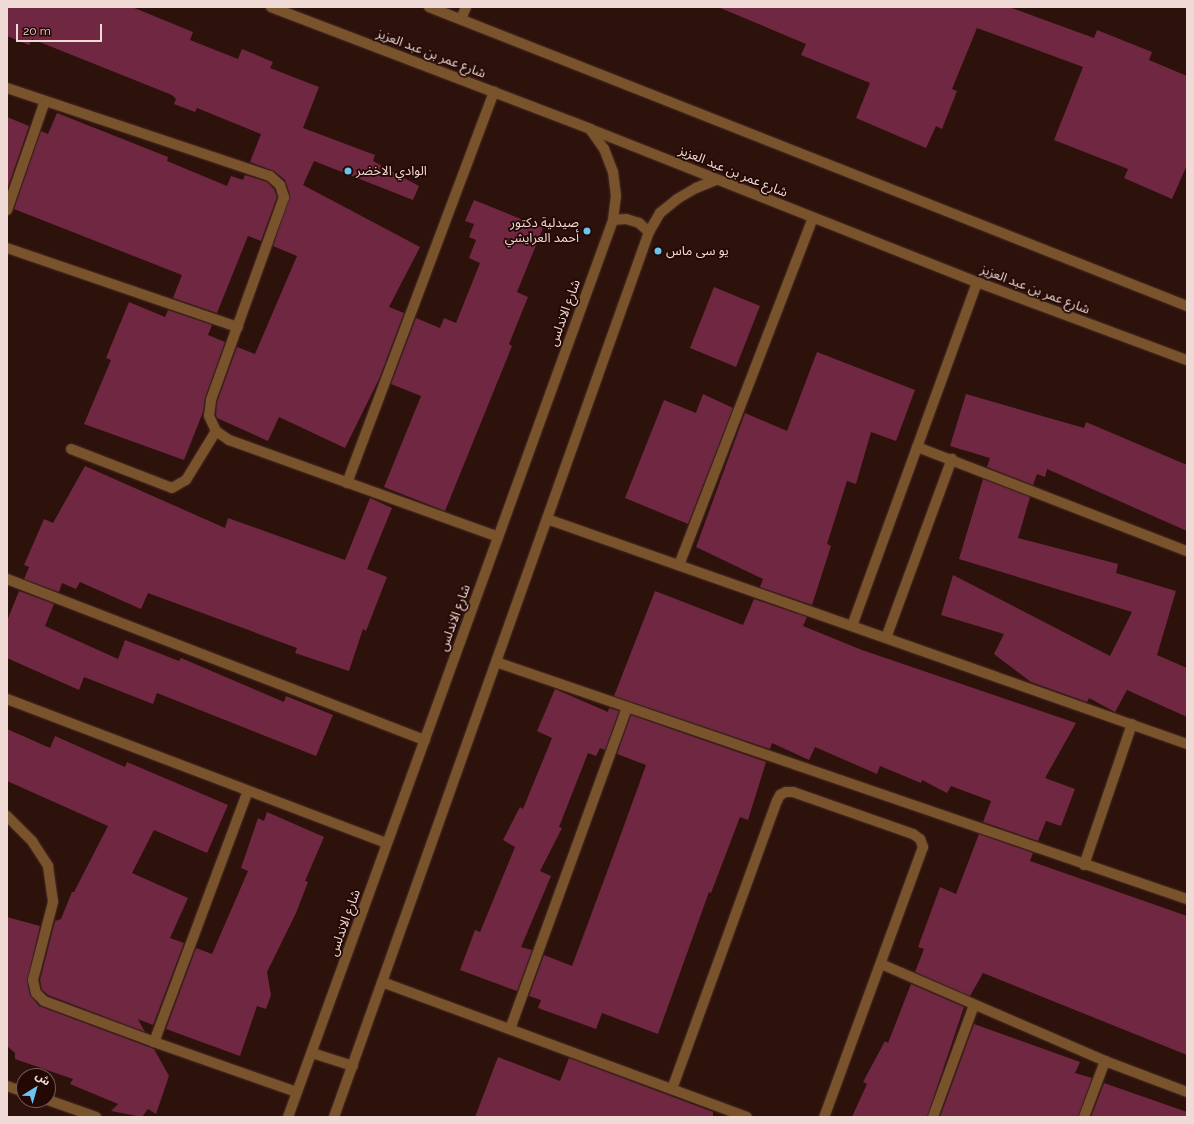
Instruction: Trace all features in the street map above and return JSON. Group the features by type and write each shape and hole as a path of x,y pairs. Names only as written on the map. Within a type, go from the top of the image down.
{"street":[{"name":"شارع عمر بن عبد العزيز","path":"271,7 590,129 977,282 1187,360"},
{"path":"429,7 1187,306"},
{"path":"461,19 466,7"},
{"path":"7,88 270,176 280,185 284,197 211,400 209,416 216,431 229,440 498,538"},
{"path":"346,483 494,92"},
{"path":"7,210 45,101"},
{"name":"شارع الاندلس","path":"288,1117 613,220 616,196 613,172 604,149 590,129"},
{"path":"334,1117 649,232 660,214 676,199 696,188 716,180"},
{"path":"679,565 813,218"},
{"path":"613,220 626,219 639,223 649,232"},
{"path":"7,248 238,327"},
{"path":"852,626 977,282"},
{"path":"70,449 172,488 186,480 216,431"},
{"path":"917,447 952,459 1187,551"},
{"path":"886,638 952,459"},
{"path":"547,519 1187,744"},
{"path":"7,579 425,740"},
{"path":"496,662 1084,865 1187,899"},
{"path":"7,699 387,844"},
{"path":"510,1029 627,708"},
{"path":"1084,865 1132,724"},
{"path":"154,1042 248,791"},
{"path":"672,1089 780,795 786,792 792,792 913,834 920,839 923,847 824,1117"},
{"path":"7,816 32,841 48,866 54,902 33,980 36,993 44,1001 154,1042 297,1092"},
{"path":"881,964 1105,1061 1187,1092"},
{"path":"382,982 747,1117"},
{"path":"933,1117 974,1005"},
{"path":"312,1053 353,1066"},
{"path":"1084,1117 1105,1061"},
{"path":"56,1103 96,1117"}],"building":[{"path":"7,7 132,7 193,32 190,40 238,59 242,49 273,62 270,68 319,87 303,128 375,155 373,161 419,186 413,200 314,161 303,185 420,247 389,307 404,313 379,379 345,448 279,417 268,441 217,418 216,415 217,402 237,347 255,354 297,256 273,246 290,195 285,180 274,171 250,162 261,134 197,108 195,112 174,104 176,99 172,95 32,39 29,45 7,36"},
{"path":"718,7 1009,7 1094,38 1097,30 1152,52 1149,60 1187,76 1187,165 1172,199 1124,178 1128,169 1054,140 1083,67 977,28 952,89 957,91 942,129 936,126 926,148 856,118 870,83 801,55 806,44"},
{"path":"57,113 168,157 167,161 227,186 231,176 243,180 245,175 267,182 274,189 277,197 261,241 248,236 217,313 173,298 182,275 14,209 41,131 48,134"},
{"path":"7,117 29,126 7,190"},
{"path":"474,200 543,228 517,292 528,297 509,344 512,346 445,511 384,487 421,396 391,384 416,318 440,328 444,318 456,323 480,263 469,258 476,240 469,237 474,224 465,221"},
{"path":"714,287 760,306 736,367 690,348"},
{"path":"129,302 165,317 168,310 212,325 208,335 225,342 205,398 203,412 184,460 84,424 111,360 106,358"},
{"path":"817,352 915,390 896,441 871,432 856,484 847,481 827,544 831,546 812,605 760,587 763,579 696,547 745,413 787,431"},
{"path":"703,394 733,408 688,524 625,498 664,400 696,413"},
{"path":"966,394 1084,428 1086,422 1187,465 1187,531 1047,469 1045,477 1037,474 1033,485 987,467 990,458 950,446"},
{"path":"85,466 225,528 228,518 345,560 370,498 392,508 367,569 387,577 366,631 363,629 349,671 295,653 297,648 148,593 141,609 80,582 76,589 62,583 59,592 24,579 29,567 24,565 44,519 53,523"},
{"path":"983,479 1030,497 1018,538 1118,564 1116,573 1176,591 1157,655 1187,668 1187,717 1127,690 1115,712 1089,698 1087,702 1031,682 994,654 1004,634 941,615 953,575 1110,656 1132,612 959,559"},
{"path":"19,591 54,604 45,626 118,659 125,640 179,661 181,658 284,702 286,696 333,715 316,756 157,693 153,704 84,677 79,690 7,658 7,621"},
{"path":"655,591 743,625 754,599 807,617 803,626 862,650 1076,723 1045,778 1075,789 1061,826 1046,821 1038,841 983,822 991,801 951,786 947,793 922,780 921,783 880,766 877,774 815,747 809,760 772,743 770,749 614,696"},
{"path":"555,689 608,712 609,708 619,711 605,750 600,748 596,756 588,753 559,827 562,828 540,871 551,876 521,947 532,950 517,991 460,970 475,930 480,932 515,847 503,840 520,807 523,809 552,738 537,731"},
{"path":"631,715 766,762 748,820 740,817 711,893 709,892 658,1034 602,1013 596,1029 538,1008 541,1000 529,996 544,955 572,966 617,845 646,765 617,754"},
{"path":"7,729 50,748 55,736 125,767 127,762 228,805 207,853 154,830 132,873 188,898 170,938 184,943 153,1025 138,1019 145,1032 48,995 42,990 40,980 55,921 61,919 72,892 74,892 108,826 7,781"},
{"path":"267,812 324,837 305,881 308,882 296,913 267,972 271,995 266,1009 257,1006 240,1056 166,1029 196,948 212,954 248,871 241,868 258,818 264,821"},
{"path":"979,834 1033,853 1030,861 1187,916 1187,1055 983,973 970,996 915,972 924,949 918,947 940,887 956,894"},
{"path":"7,917 40,926 27,981 30,995 39,1006 154,1049 169,1076 156,1114 148,1109 142,1117 111,1111 118,1104 70,1084 73,1079 56,1073 56,1068 41,1068 15,1059 15,1053 7,1046"},
{"path":"911,984 964,1007 927,1117 852,1117 867,1084 863,1082 885,1041 888,1043"},
{"path":"974,1024 1080,1062 1075,1073 1092,1078 1078,1117 940,1117"},
{"path":"498,1057 560,1081 569,1058 713,1112 713,1117 475,1117"},
{"path":"1104,1083 1187,1112 1187,1117 1091,1117"}],"place":[{"name":"الوادي الاخضر","path":"348,171"},
{"name":"صيدلية دكتور أحمد العرايشي","path":"587,231"},
{"name":"يو سى ماس","path":"658,251"}]}
